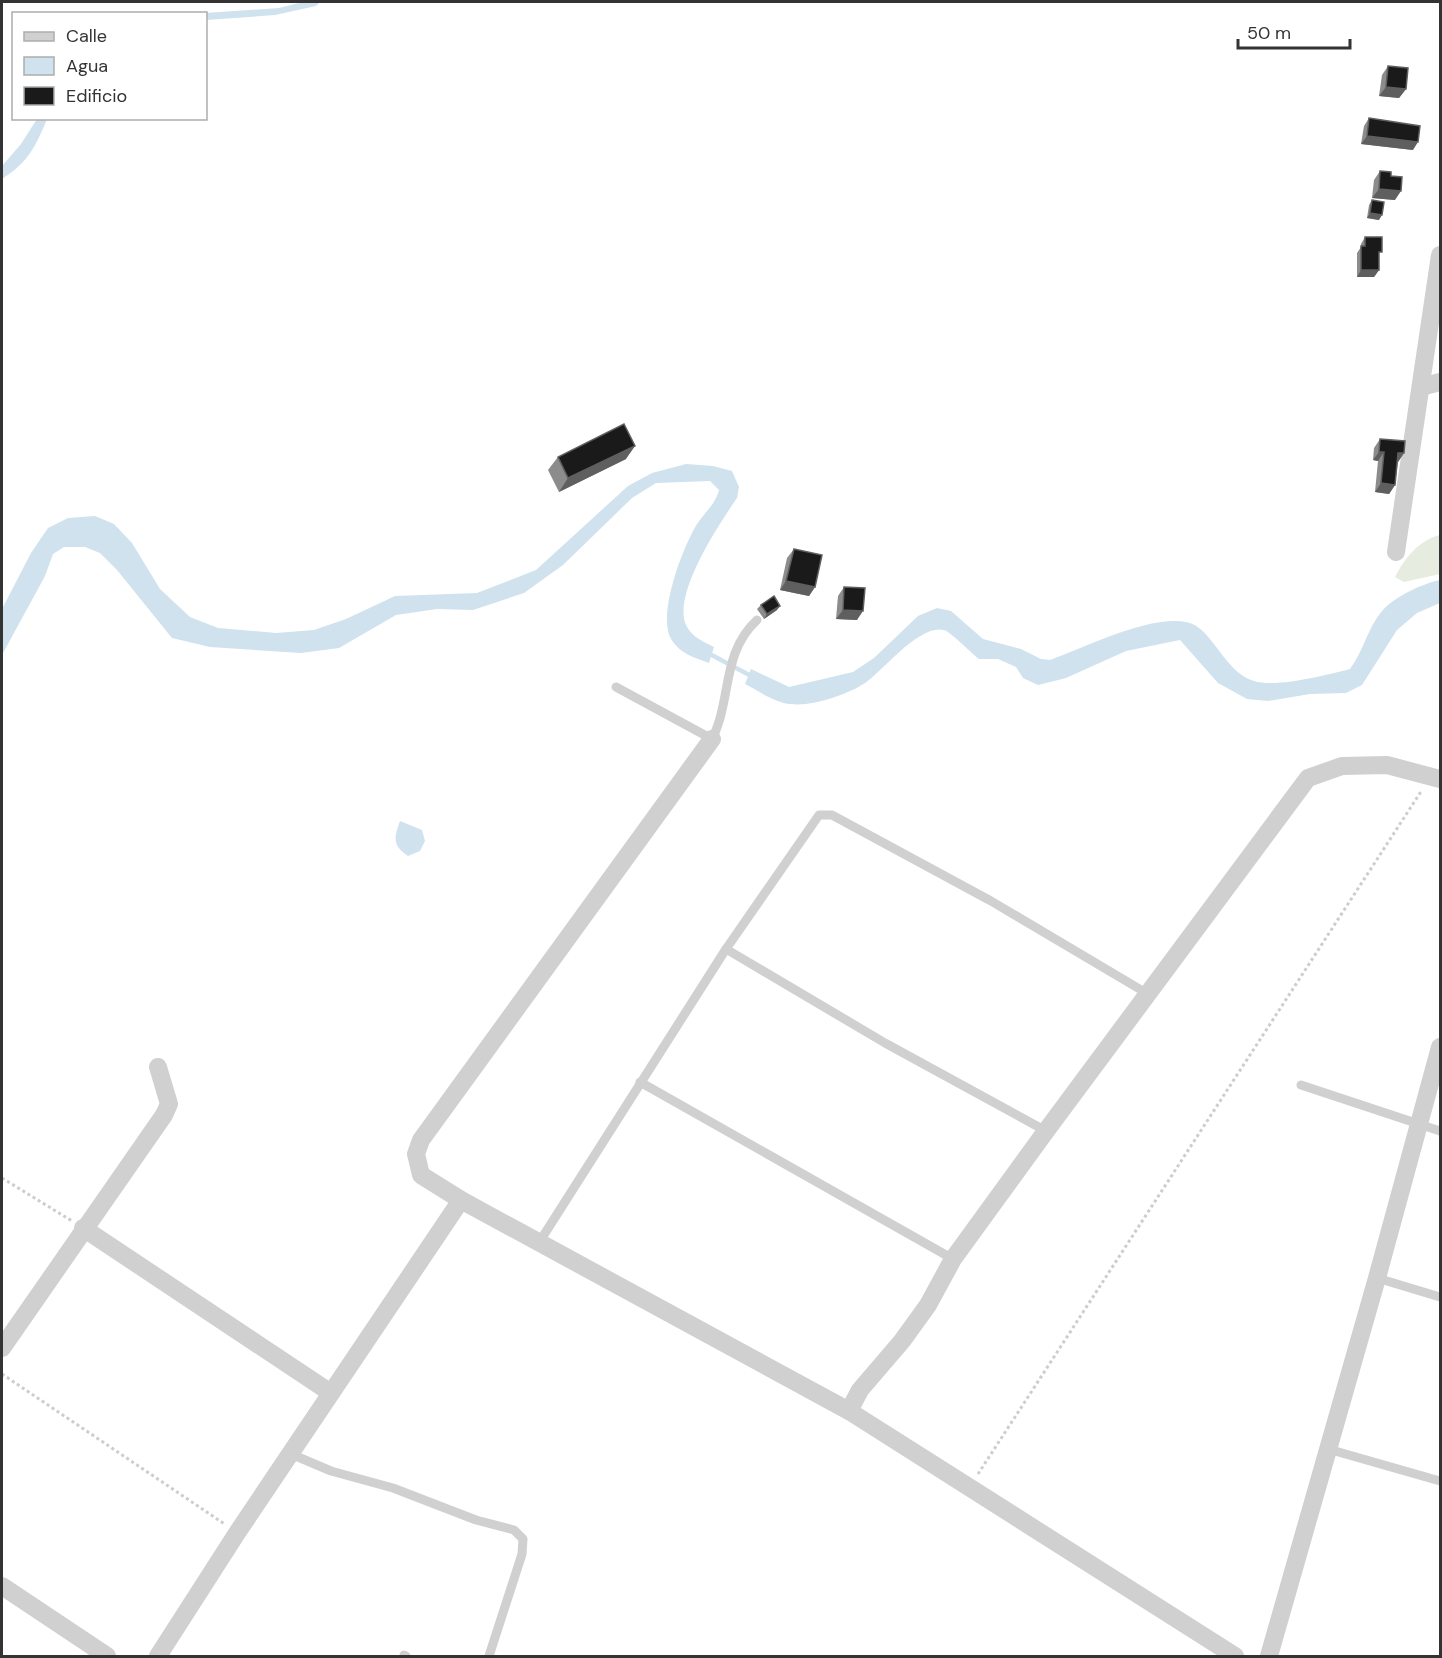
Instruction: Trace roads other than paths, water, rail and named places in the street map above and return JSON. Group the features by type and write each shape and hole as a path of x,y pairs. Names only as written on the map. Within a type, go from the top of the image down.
{"street":[{"path":"1396,552 1440,255"},
{"path":"1421,387 1440,382"},
{"path":"712,739 422,1140 416,1154 421,1175 461,1200 849,1411 1235,1656"},
{"path":"849,1411 860,1390 902,1341 928,1305 953,1259 1308,778 1342,765 1387,765 1436,777"},
{"path":"1269,1656 1440,1047"},
{"path":"2,1348 83,1227 164,1115 169,1104 158,1067"},
{"path":"158,1656 237,1533 461,1200"},
{"path":"83,1227 108,1247 331,1393"},
{"path":"2,1586 107,1656"}],"lane":[{"path":"616,687 712,739 718,727 727,677 736,651 746,631 757,620"},
{"path":"540,1241 726,949 815,817 828,814 990,901 1148,994"},
{"path":"726,949 885,1043 1046,1131"},
{"path":"640,1082 953,1259"},
{"path":"1301,1085 1440,1131"},
{"path":"1377,1278 1440,1297"},
{"path":"1328,1449 1440,1481"},
{"path":"291,1454 331,1471 393,1488 476,1520 514,1530 523,1539 522,1554 489,1656"}],"water":[{"path":"303,2 320,2 316,6 275,15 207,20 207,13 279,8"},
{"path":"36,120 47,120 34,146 24,160 2,179 2,166 21,144"},
{"path":"686,464 713,466 732,471 739,487 737,498 700,559 686,596 683,612 686,625 694,636 714,647 709,663 688,654 674,644 668,628 667,614 673,581 685,548 719,490 710,481 656,483 632,498 563,565 524,593 473,610 437,609 396,615 339,648 301,653 210,647 172,638 117,570 100,553 85,547 64,547 53,554 45,576 2,655 2,609 31,553 48,528 68,518 95,516 114,524 132,543 160,589 190,617 218,628 276,633 314,630 346,619 395,596 477,593 536,570 628,486 652,473"},
{"path":"1440,580 1440,603 1417,613 1397,630 1362,685 1346,693 1310,694 1268,701 1247,699 1218,683 1180,640 1126,651 1066,678 1038,685 1023,678 1016,667 998,659 979,659 944,630 934,630 924,634 902,649 865,683 830,699 809,704 785,703 745,684 751,669 789,687 853,672 874,658 918,616 937,608 951,611 983,639 1021,649 1041,659 1050,660 1136,628 1154,623 1186,622 1204,632 1233,668 1248,679 1263,683 1302,680 1350,669 1373,624 1387,606 1409,591"},
{"path":"400,821 422,830 425,841 420,851 408,856 397,845 396,837"}],"waterway":[{"path":"708,653 753,677"}]}
